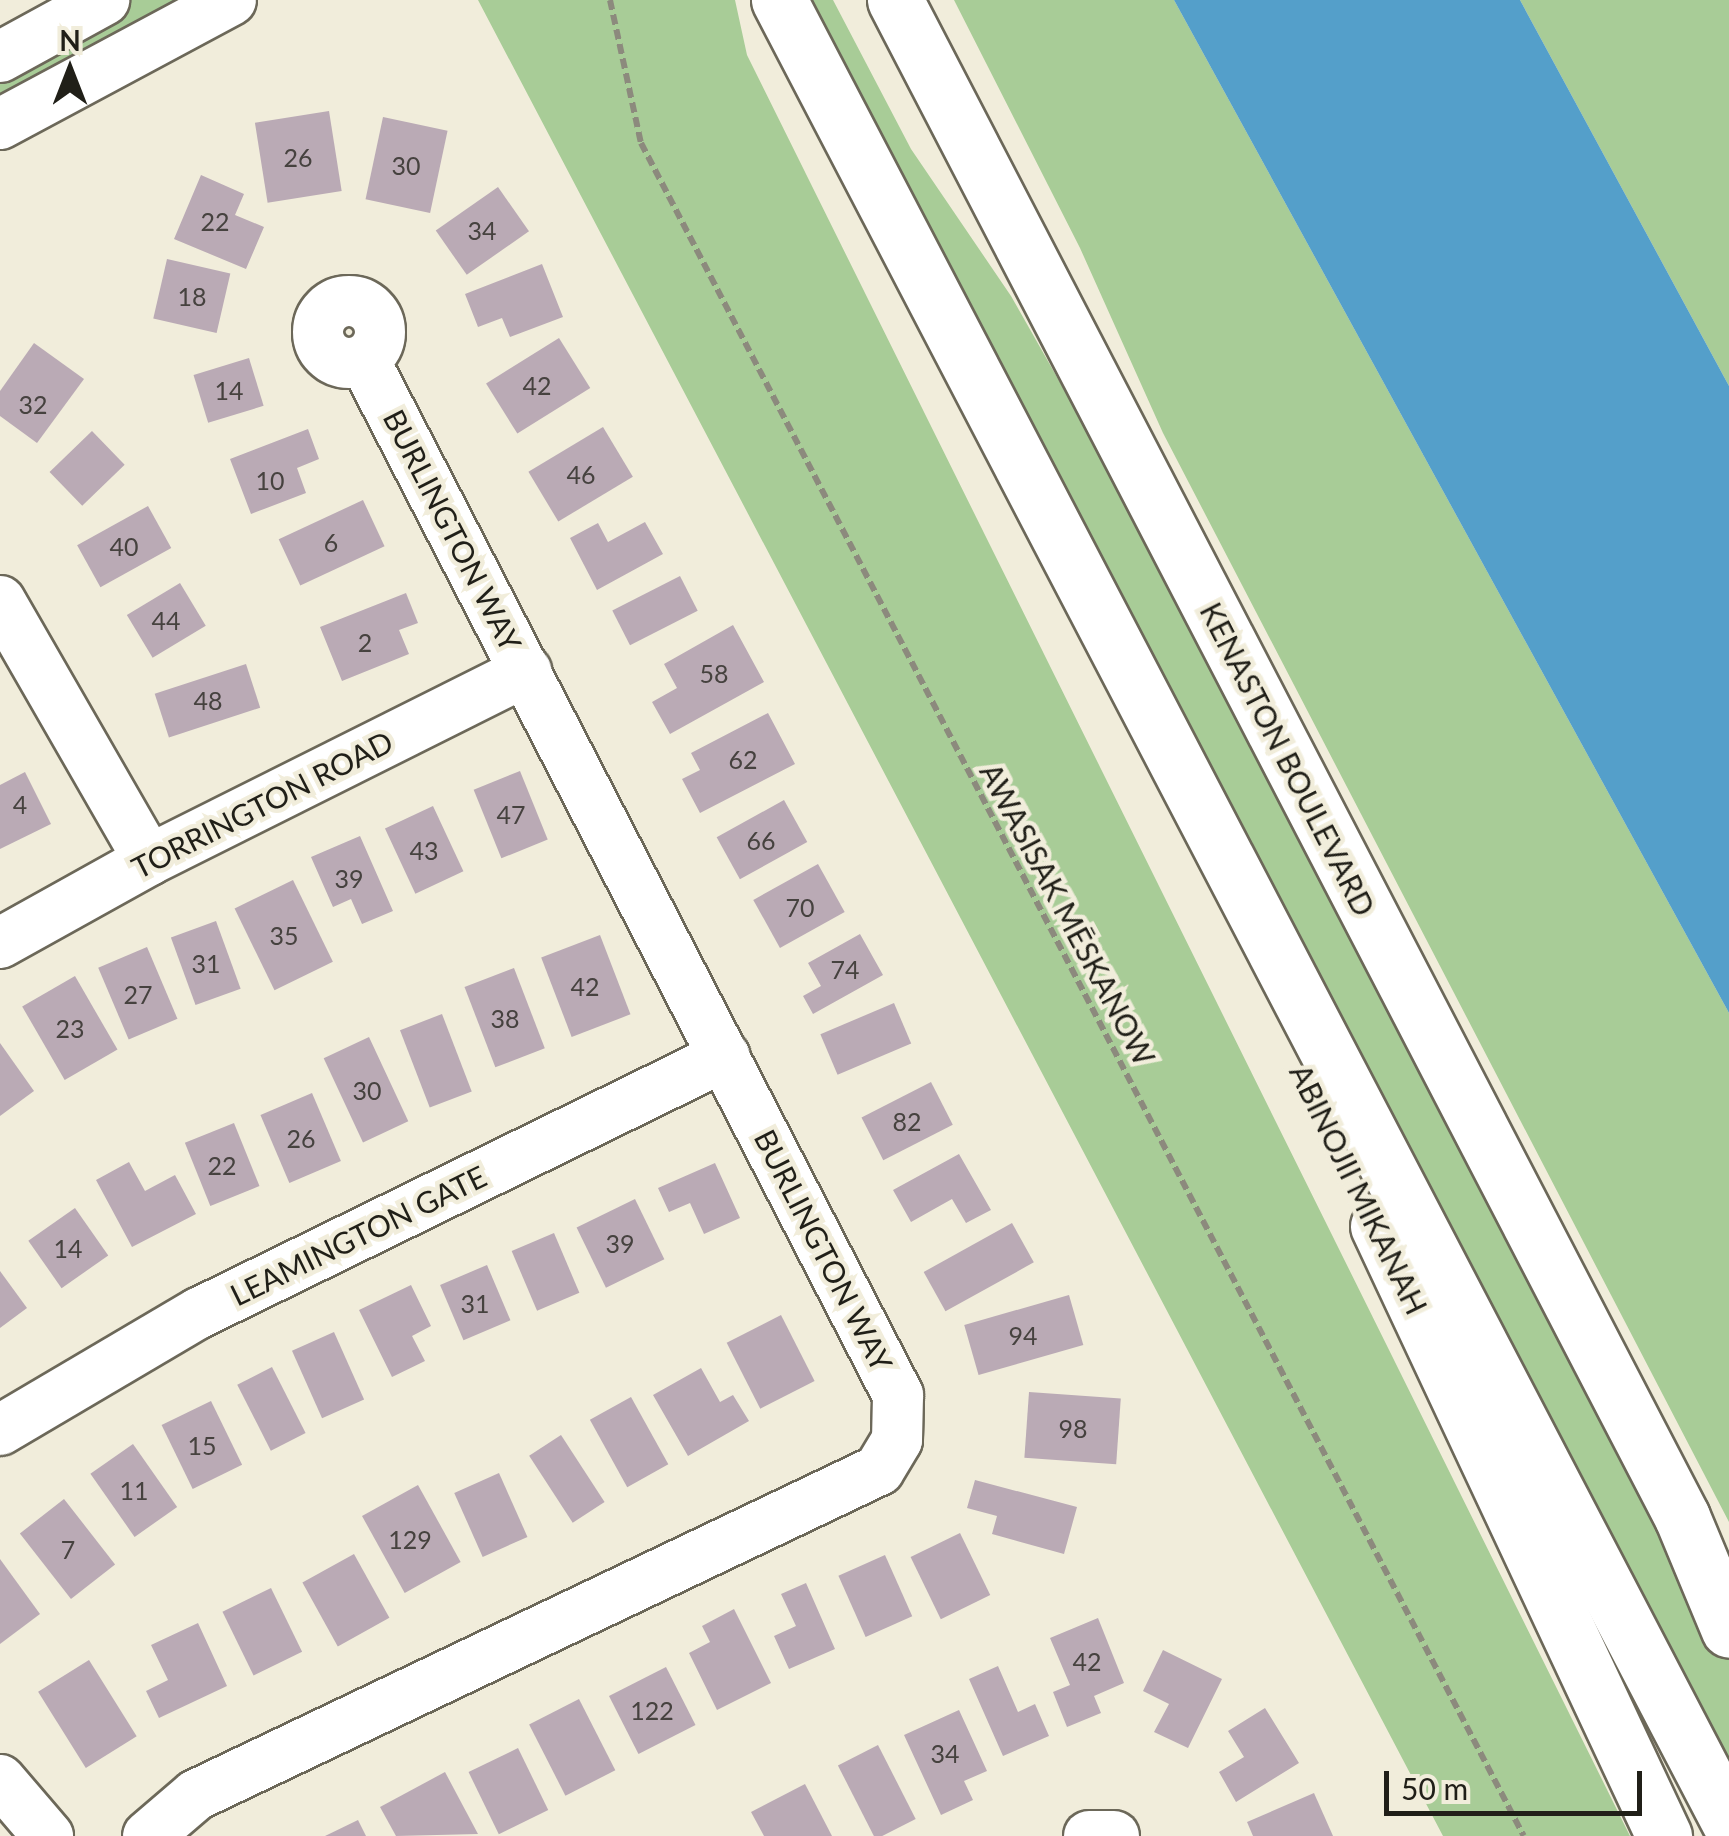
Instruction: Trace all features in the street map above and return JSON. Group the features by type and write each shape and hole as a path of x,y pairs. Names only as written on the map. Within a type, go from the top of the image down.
{"main road":[{"path":"779,0 1729,1822"},
{"name":"KENASTON BOULEVARD","path":"895,0 1682,1517"},
{"name":"ABINOJII MIKANAH","path":"1062,540 1084,629 1392,1254 1664,1836"},
{"path":"1682,1517 1729,1573"},
{"path":"1682,1517 1729,1630"}],"street":[{"path":"0,57 104,0"},
{"path":"0,124 231,0"},
{"name":"BURLINGTON WAY","path":"148,1836 196,1795 879,1470 897,1440 898,1395 364,360"},
{"path":"0,601 149,860"},
{"name":"TORRINGTON ROAD","path":"0,942 149,860 526,671"},
{"name":"LEAMINGTON GATE","path":"0,1430 199,1313 725,1056"},
{"path":"0,1780 48,1836"},
{"path":"1089,1836 1114,1836"}],"path":[{"name":"AWASISAK MĒSKANOW","path":"610,0 641,142 1524,1836"}],"green space":[{"path":"104,0 232,0 0,124 0,57"},
{"path":"478,0 735,0 747,55 1630,1836 1443,1836"},
{"path":"807,0 833,0 911,149 1011,296 1087,430 1729,1655 1729,1773"},
{"path":"954,0 1174,0 1729,1013 1729,1522 1163,433 1080,248"},
{"path":"1520,0 1729,0 1729,386"}],"water":[{"path":"1174,0 1520,0 1729,386 1729,1013"}],"building":[{"path":"329,111 342,191 268,203 255,123"},
{"path":"383,117 448,131 430,213 366,199"},
{"path":"201,175 244,194 235,215 264,227 246,269 174,239"},
{"path":"498,187 529,231 467,275 436,231"},
{"path":"167,259 230,274 217,333 153,318"},
{"path":"542,264 563,317 510,337 502,318 478,327 465,294"},
{"path":"559,338 590,388 517,434 486,384"},
{"path":"34,343 84,379 37,443 0,416 0,391"},
{"path":"249,358 264,406 208,423 194,375"},
{"path":"603,427 633,477 558,522 528,472"},
{"path":"308,429 319,459 297,468 306,493 251,514 230,459"},
{"path":"92,431 125,465 82,506 50,472"},
{"path":"363,500 385,546 300,586 279,539"},
{"path":"148,506 171,548 100,587 77,545"},
{"path":"645,522 663,554 597,590 570,538 598,523 608,542"},
{"path":"680,576 698,611 630,645 612,611"},
{"path":"180,583 206,626 153,658 127,615"},
{"path":"406,593 418,623 399,630 409,654 342,681 320,627"},
{"path":"733,625 764,682 670,734 652,702 677,688 664,664"},
{"path":"246,664 260,708 169,737 155,694"},
{"path":"768,713 795,764 700,813 682,779 700,770 691,753"},
{"path":"520,771 548,840 501,858 474,790"},
{"path":"25,772 51,824 0,849 0,785"},
{"path":"784,800 807,842 740,879 717,837"},
{"path":"433,806 463,871 415,894 385,828"},
{"path":"360,836 393,911 362,924 351,899 333,907 311,857"},
{"path":"818,864 845,912 780,948 753,900"},
{"path":"293,880 333,962 274,990 235,908"},
{"path":"216,921 241,989 196,1005 171,937"},
{"path":"860,934 883,975 813,1014 803,996 821,986 808,963"},
{"path":"600,935 630,1014 572,1037 541,958"},
{"path":"147,947 177,1019 129,1040 98,968"},
{"path":"514,968 545,1048 495,1067 465,987"},
{"path":"75,976 118,1050 65,1080 22,1006"},
{"path":"894,1003 911,1044 838,1075 820,1034"},
{"path":"442,1014 472,1091 430,1108 400,1030"},
{"path":"369,1037 408,1121 363,1142 324,1058"},
{"path":"0,1043 34,1091 0,1116"},
{"path":"931,1082 953,1125 883,1160 862,1117"},
{"path":"312,1093 341,1161 289,1183 260,1115"},
{"path":"234,1123 259,1186 210,1206 185,1143"},
{"path":"959,1154 991,1210 966,1223 952,1199 911,1222 893,1190"},
{"path":"129,1162 145,1191 175,1175 196,1214 132,1247 96,1180"},
{"path":"715,1163 740,1218 704,1234 690,1203 669,1212 658,1188"},
{"path":"635,1199 664,1259 606,1288 577,1227"},
{"path":"75,1208 108,1256 62,1288 28,1241"},
{"path":"1012,1223 1034,1262 945,1311 924,1272"},
{"path":"554,1233 579,1293 537,1311 512,1251"},
{"path":"487,1265 510,1320 463,1340 440,1285"},
{"path":"0,1271 27,1308 0,1328"},
{"path":"411,1285 431,1326 412,1336 425,1361 392,1377 359,1310"},
{"path":"1069,1295 1083,1345 979,1375 964,1325"},
{"path":"781,1315 815,1381 760,1409 727,1343"},
{"path":"334,1332 364,1400 322,1418 292,1351"},
{"path":"272,1367 306,1433 271,1451 237,1385"},
{"path":"701,1368 720,1402 733,1395 749,1421 688,1456 653,1395"},
{"path":"1029,1392 1121,1398 1116,1464 1024,1458"},
{"path":"631,1397 668,1464 627,1487 590,1420"},
{"path":"211,1401 242,1465 193,1489 162,1425"},
{"path":"561,1435 605,1502 573,1523 529,1456"},
{"path":"133,1444 177,1507 135,1537 90,1474"},
{"path":"499,1473 527,1537 483,1557 454,1493"},
{"path":"975,1480 1077,1507 1064,1554 992,1534 997,1516 967,1508"},
{"path":"418,1485 461,1562 405,1593 362,1516"},
{"path":"64,1499 115,1564 71,1599 20,1533"},
{"path":"960,1533 990,1595 941,1619 911,1557"},
{"path":"354,1554 389,1618 338,1646 302,1583"},
{"path":"885,1555 912,1616 866,1637 838,1576"},
{"path":"0,1559 40,1614 0,1644"},
{"path":"806,1583 835,1649 789,1669 774,1636 796,1626 781,1594"},
{"path":"271,1588 302,1652 254,1675 222,1612"},
{"path":"734,1609 771,1683 717,1710 689,1653 710,1642 702,1626"},
{"path":"1098,1618 1124,1683 1094,1696 1101,1713 1067,1727 1053,1692 1070,1685 1050,1638"},
{"path":"198,1623 227,1686 159,1718 146,1691 168,1680 151,1645"},
{"path":"1163,1650 1222,1679 1188,1748 1154,1732 1169,1704 1143,1691"},
{"path":"89,1660 137,1736 86,1768 38,1692"},
{"path":"998,1666 1018,1712 1035,1704 1049,1736 1003,1756 969,1679"},
{"path":"666,1667 696,1725 638,1754 609,1696"},
{"path":"579,1699 615,1770 565,1796 529,1724"},
{"path":"1265,1708 1299,1763 1236,1802 1219,1772 1244,1757 1228,1731"},
{"path":"959,1710 987,1771 964,1781 973,1800 941,1815 904,1735"},
{"path":"878,1745 916,1819 882,1836 874,1836 838,1765"},
{"path":"518,1748 548,1810 499,1834 469,1772"},
{"path":"445,1772 478,1834 396,1836 380,1807"},
{"path":"805,1784 832,1836 764,1836 751,1812"},
{"path":"1314,1793 1333,1836 1253,1836 1247,1822"},
{"path":"358,1820 366,1836 325,1836"}]}
